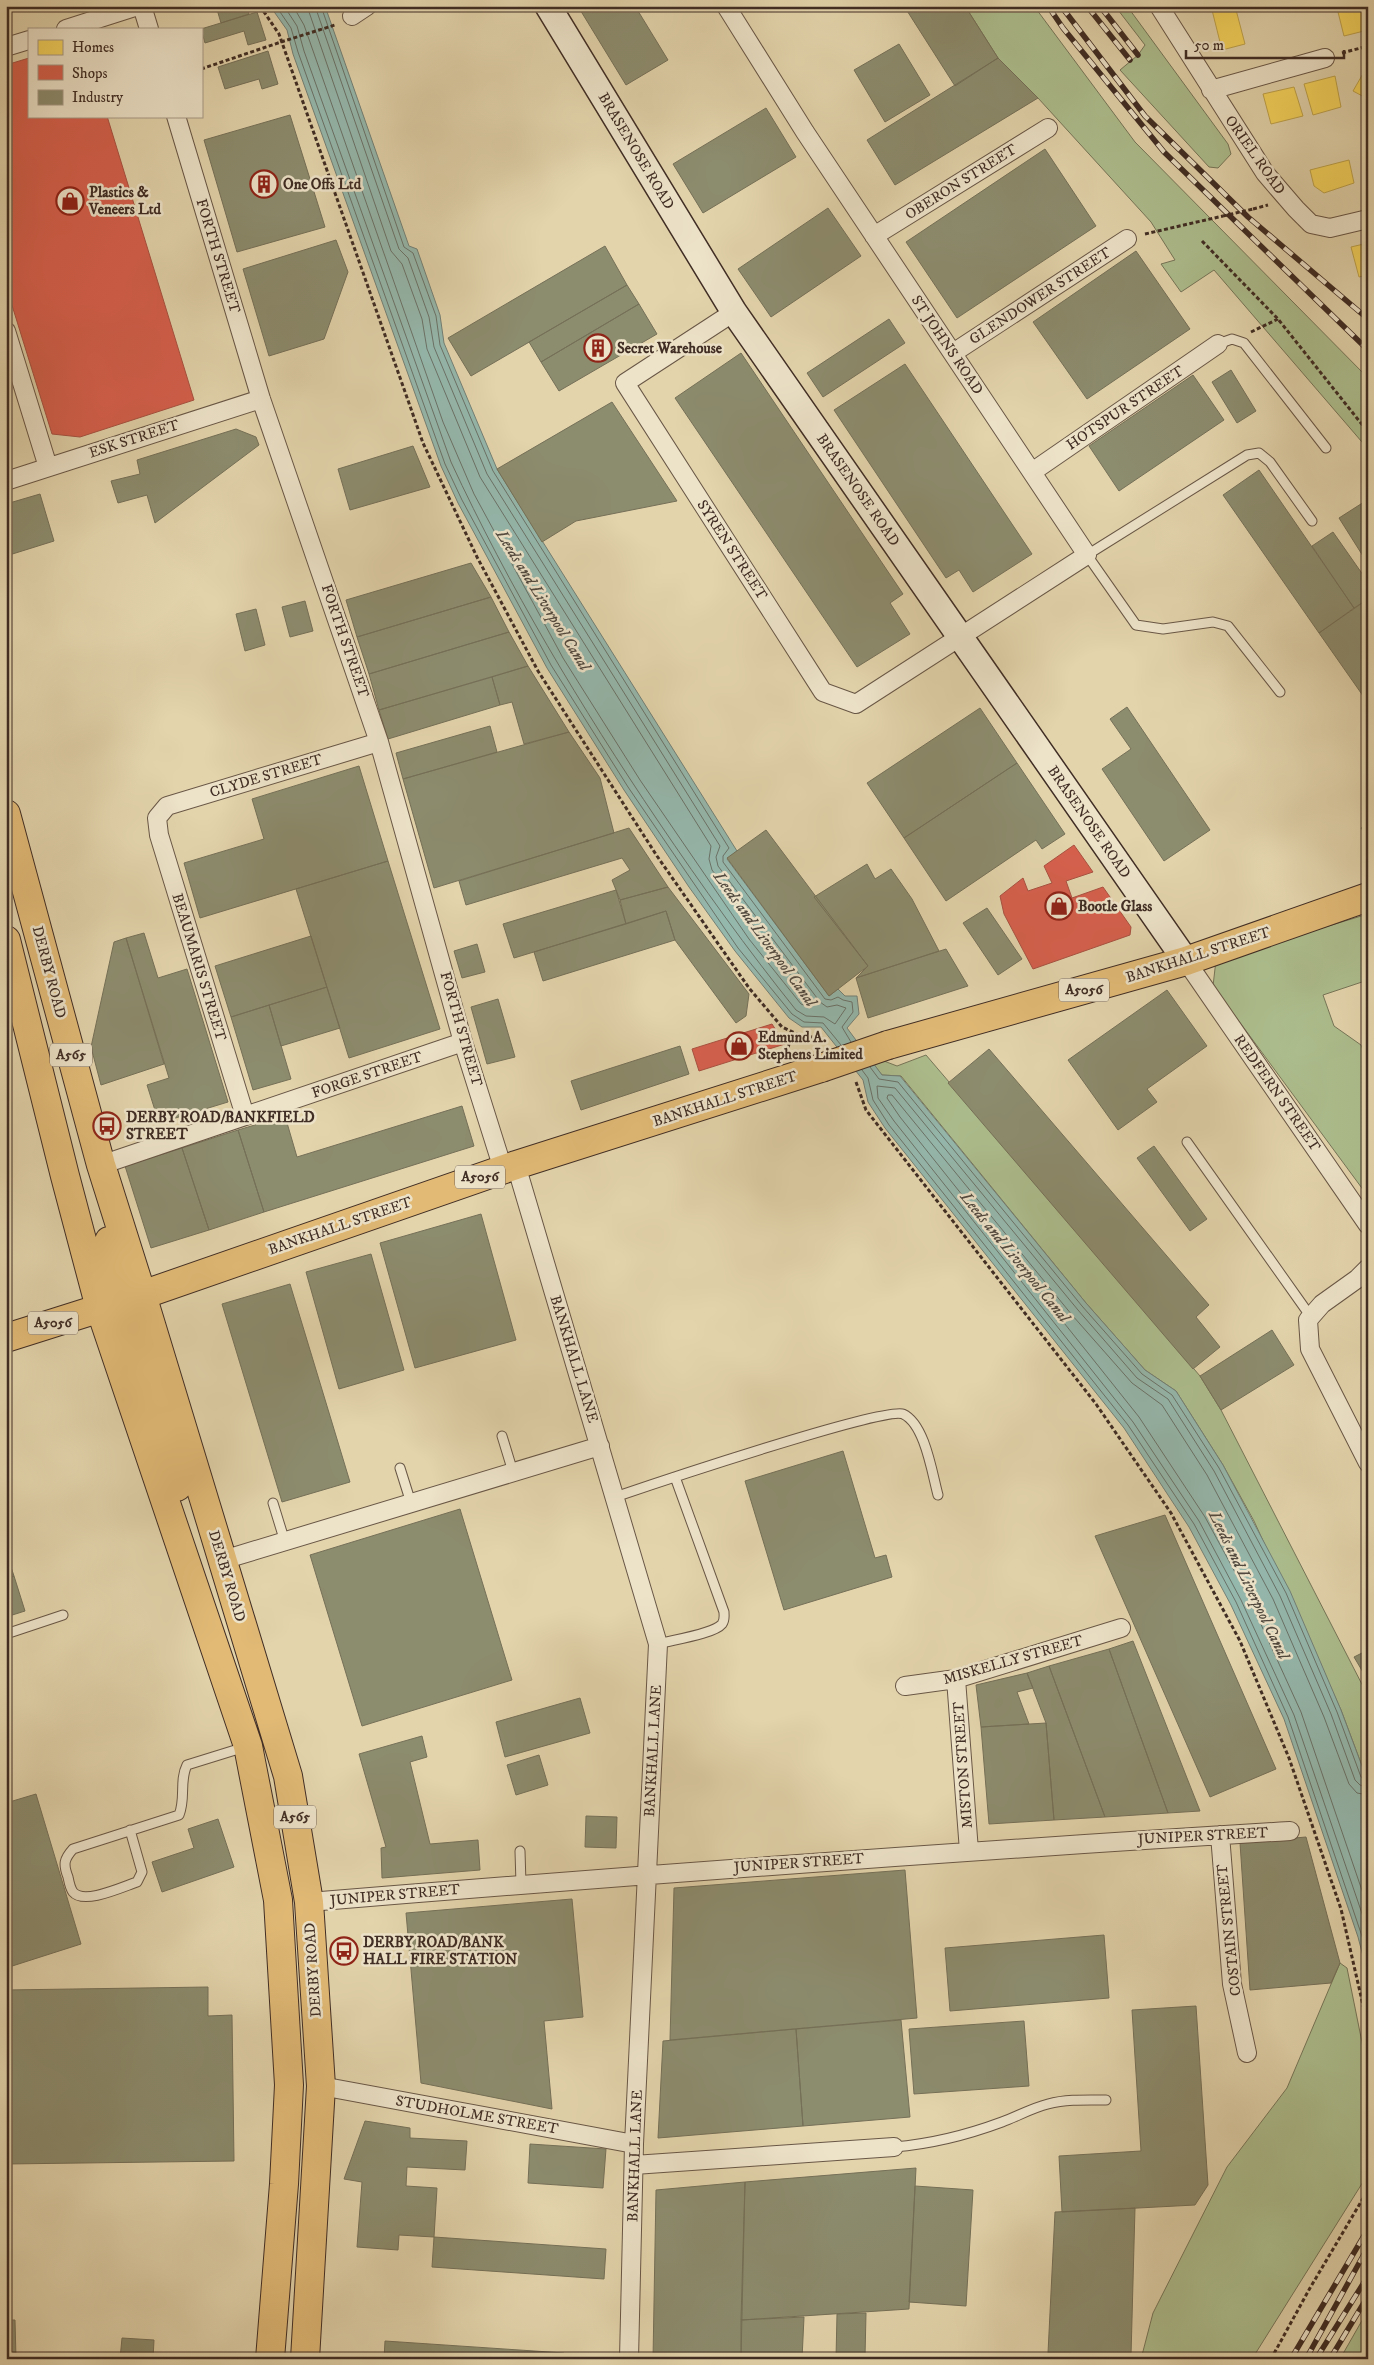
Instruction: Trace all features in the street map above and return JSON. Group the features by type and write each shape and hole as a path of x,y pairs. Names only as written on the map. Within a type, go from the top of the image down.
{"main road":[{"name":"BRASENOSE ROAD","path":"548,6 734,312 1186,961"},
{"name":"DERBY ROAD","path":"6,814 101,1165 288,1776 309,1902 321,2086 305,2359"},
{"name":"BANKHALL STREET","path":"142,1295 824,1057 888,1045 1186,961 1368,897"},
{"name":"DERBY ROAD","path":"6,940 100,1308 248,1746 278,1900 289,2085 284,2184 270,2359"},
{"path":"77,1076 78,1121 117,1271 114,1291 100,1308"},
{"path":"142,1295 131,1309 130,1324 178,1480 175,1528"},
{"name":"A5056","path":"6,1338 142,1295"}],"street":[{"path":"69,28 138,6"},
{"path":"142,6 150,28"},
{"name":"ST JOHNS ROAD","path":"726,6 805,132 1088,555"},
{"name":"ORIEL ROAD","path":"1159,6 1265,173 1311,224 1330,228 1368,219"},
{"path":"6,47 28,40"},
{"path":"1211,90 1325,58"},
{"name":"FORTH STREET","path":"177,118 261,399 379,742 463,1042 509,1167"},
{"name":"OBERON STREET","path":"874,236 1048,128"},
{"name":"GLENDOWER STREET","path":"953,353 1126,239"},
{"name":"SYREN STREET","path":"734,312 625,383 823,692 856,704 961,638"},
{"path":"6,331 48,467"},
{"name":"HOTSPUR STREET","path":"1032,472 1218,344"},
{"name":"ESK STREET","path":"6,481 261,399"},
{"path":"961,638 1088,555"},
{"name":"CLYDE STREET","path":"157,818 168,806 379,742"},
{"name":"BEAUMARIS STREET","path":"157,818 159,835 245,1116"},
{"name":"REDFERN STREET","path":"1186,961 1367,1222"},
{"name":"FORGE STREET","path":"101,1165 463,1042"},
{"name":"BANKHALL LANE","path":"509,1167 600,1446 658,1644 634,2144 629,2359"},
{"path":"1368,1268 1357,1279 1322,1304 1308,1320 1310,1349 1368,1462"},
{"path":"223,1560 600,1446"},
{"name":"MISKELLY STREET","path":"905,1686 956,1679 1121,1628"},
{"name":"MISTON STREET","path":"956,1679 969,1851"},
{"name":"JUNIPER STREET","path":"309,1902 647,1874 1290,1831"},
{"name":"COSTAIN STREET","path":"1220,1835 1232,1984 1247,2053"},
{"name":"STUDHOLME STREET","path":"321,2086 634,2144"},
{"path":"634,2165 894,2147"}],"lane":[{"path":"1218,344 1232,339 1244,342 1326,448"},
{"path":"1280,692 1228,626 1213,622 1163,630 1136,625 1088,555 1246,455 1260,453 1270,462 1312,521"},
{"path":"1187,1142 1311,1317"},
{"path":"615,1497 852,1422 897,1412 908,1417 925,1444 938,1495"},
{"path":"502,1436 513,1472"},
{"path":"400,1468 411,1502"},
{"path":"658,1644 702,1633 722,1625 724,1621 724,1612 676,1477"},
{"path":"273,1502 285,1542"},
{"path":"6,1634 63,1616"},
{"path":"130,1830 142,1872 137,1882 93,1896 80,1897 72,1891 64,1866 66,1857 73,1849 130,1830 179,1815 183,1804 182,1775 187,1765 248,1746"},
{"path":"520,1851 521,1884"},
{"path":"894,2147 926,2144 947,2139 1004,2122 1025,2111 1050,2103 1106,2100"}],"path":[{"path":"260,6 279,34 423,443 477,558 538,671 657,856 749,988 782,1027 801,1036 822,1038 824,1057"},
{"path":"202,69 335,25"},
{"path":"1325,58 1368,46"},
{"path":"1148,233 1263,206"},
{"path":"1202,241 1278,320 1368,432"},
{"path":"1244,342 1250,332 1278,320"},
{"path":"851,1075 857,1082 866,1110 1096,1404 1171,1513 1240,1641 1289,1758 1341,1909 1368,2028"},
{"path":"1271,2359 1310,2288 1368,2190"}],"green space":[{"path":"965,6 1034,6 1135,142 1368,378 1368,449 1214,270 1181,292 1161,264 1175,260 1151,222 1038,98 998,58"},
{"path":"1115,6 1127,6 1228,144 1231,154 1218,168 1209,167 1120,70 1138,55 1145,45"},
{"path":"1368,914 1368,980 1323,995 1334,1026 1361,1045 1368,1063 1367,1195 1213,986 1216,960"},
{"path":"926,1055 1200,1376 1221,1410 1368,1696 1368,1782 1341,1710 1254,1521 1223,1465 1176,1391 1145,1370 1086,1303 901,1076 882,1075 874,1065 884,1061 897,1066"},
{"path":"1340,1963 1347,1968 1368,2072 1368,2174 1252,2359 1141,2359 1153,2313 1227,2167 1287,2088"},
{"path":"1368,2310 1368,2351 1364,2359 1340,2359"}],"water":[{"name":"Leeds and Liverpool Canal","path":"270,6 325,6 409,246 417,249 440,315 444,343 497,469 737,851 727,859 829,996 838,989 845,996 857,996 859,1014 847,1028 882,1075 900,1076 1086,1303 1145,1370 1176,1391 1223,1465 1290,1591 1341,1710 1368,1782 1368,1975 1358,1937 1284,1719 1231,1605 1189,1527 1124,1428 885,1128 868,1102 863,1080 821,1027 802,1027 789,1018 735,951 689,887 624,790 547,668 458,503 441,466 293,54 287,30"}],"building: Homes":[{"path":"1211,6 1235,6 1245,44 1222,50"},
{"path":"1368,6 1368,30 1344,36 1337,8"},
{"path":"1368,65 1368,99 1353,91"},
{"path":"1335,76 1341,107 1313,115 1304,84"},
{"path":"1294,87 1303,116 1271,124 1263,94"},
{"path":"1368,155 1368,174 1363,156"},
{"path":"1349,160 1354,183 1324,193 1314,186 1310,170"},
{"path":"1368,243 1368,275 1359,277 1351,247"}],"building: Shops":[{"name":"Plastics & Veneers Ltd","path":"28,58 28,118 108,118 194,400 80,437 52,434 6,286 6,65"},
{"name":"Bootle Glass","path":"1074,845 1093,872 1066,881 1072,898 1103,887 1131,927 1130,935 1033,969 1004,914 1000,896 1023,878 1028,891 1052,883 1044,866"},
{"name":"Edmund A. Stephens Limited","path":"772,1024 785,1044 699,1071 692,1049"}],"building: Industry":[{"path":"216,6 247,6 249,14 221,23"},
{"path":"582,6 635,6 668,60 626,85 579,8"},
{"path":"904,6 965,6 998,58 955,86"},
{"path":"257,12 266,40 248,45 244,31 205,43 202,29"},
{"path":"899,44 930,95 885,122 854,70"},
{"path":"268,51 278,84 262,89 259,79 225,89 218,67"},
{"path":"998,58 1038,98 895,185 867,140"},
{"path":"766,108 796,157 703,213 673,164"},
{"name":"One Offs Ltd","path":"290,115 325,227 237,252 204,140"},
{"path":"1045,149 1096,226 957,318 906,242"},
{"path":"828,208 861,256 771,317 738,269"},
{"path":"336,240 348,272 324,339 269,356 243,269"},
{"path":"605,246 627,285 471,376 448,338"},
{"path":"1136,251 1190,329 1087,399 1033,322"},
{"path":"627,285 639,304 541,362 529,342"},
{"name":"Secret Warehouse","path":"639,304 657,334 559,391 541,362"},
{"path":"889,319 905,343 823,397 807,373"},
{"path":"741,353 903,594 890,603 910,634 857,667 675,398"},
{"path":"905,364 1032,554 973,592 959,570 946,578 834,410"},
{"path":"1231,370 1256,411 1237,423 1212,382"},
{"path":"1193,375 1224,420 1119,491 1089,446"},
{"path":"612,402 677,501 576,521 542,542 497,469"},
{"path":"236,429 256,437 259,445 155,523 147,495 118,503 111,481 140,474 137,460"},
{"path":"413,446 430,487 350,510 338,469"},
{"path":"1259,470 1354,608 1319,633 1223,495"},
{"path":"40,494 54,541 6,556 6,504"},
{"path":"1364,502 1368,508 1368,564 1339,518"},
{"path":"1333,532 1368,582 1368,599 1354,608 1312,546"},
{"path":"471,563 491,597 357,637 346,600"},
{"path":"491,597 509,632 369,674 357,637"},
{"path":"1368,599 1368,703 1319,633"},
{"path":"305,601 313,631 290,637 282,607"},
{"path":"256,609 265,645 245,651 236,614"},
{"path":"509,632 528,666 379,710 369,674"},
{"path":"528,666 569,732 524,744 512,702 500,705 492,677"},
{"path":"492,677 500,705 388,739 379,710"},
{"path":"1127,707 1210,830 1164,861 1102,769 1131,749 1110,719"},
{"path":"980,708 1017,763 904,838 867,783"},
{"path":"490,726 497,752 403,779 396,753"},
{"path":"569,732 600,778 614,833 434,888 403,779"},
{"path":"1017,763 1065,834 1042,849 1036,840 946,901 904,838"},
{"path":"359,766 388,861 200,918 184,863 264,839 252,799"},
{"path":"1368,823 1368,837 1361,828"},
{"path":"629,828 668,887 620,900 612,880 630,870 622,858 466,905 459,881"},
{"path":"766,830 868,966 829,996 727,858"},
{"path":"388,861 440,1029 349,1058 296,889"},
{"path":"867,864 875,879 891,869 912,899 939,951 856,978 868,966 814,897"},
{"path":"668,887 749,994 746,1016 736,1023 675,940 666,911 626,924 620,900"},
{"path":"616,890 626,924 514,958 503,924"},
{"path":"987,908 1022,959 998,975 963,923"},
{"path":"666,911 675,940 543,981 534,952"},
{"path":"144,933 158,978 187,969 228,1102 159,1123 147,1085 169,1078 126,938"},
{"path":"311,936 327,987 231,1017 215,966"},
{"path":"126,938 164,1064 101,1085 91,1047 114,942"},
{"path":"477,944 485,972 462,978 454,951"},
{"path":"946,949 968,986 868,1018 856,978"},
{"path":"327,987 340,1028 281,1046 269,1005"},
{"path":"1167,990 1207,1046 1147,1089 1157,1102 1118,1130 1068,1060"},
{"path":"498,999 515,1057 487,1064 471,1007"},
{"path":"269,1005 291,1079 253,1090 231,1017"},
{"path":"680,1046 689,1074 581,1110 571,1081"},
{"path":"989,1049 1209,1305 1196,1317 1220,1347 1193,1369 948,1083"},
{"path":"462,1106 474,1146 264,1212 238,1130 285,1116 297,1157"},
{"path":"238,1130 264,1212 209,1230 182,1148"},
{"path":"1154,1146 1207,1219 1190,1231 1137,1158"},
{"path":"182,1148 209,1230 151,1248 125,1166"},
{"path":"481,1214 516,1340 415,1368 380,1243"},
{"path":"371,1254 404,1370 339,1389 306,1272"},
{"path":"290,1284 350,1482 282,1502 222,1304"},
{"path":"1272,1330 1294,1365 1221,1410 1200,1376"},
{"path":"843,1451 875,1558 886,1555 892,1577 784,1610 745,1481"},
{"path":"460,1509 512,1680 362,1726 310,1555"},
{"path":"1165,1515 1276,1769 1210,1797 1095,1536"},
{"path":"6,1552 14,1576 6,1579"},
{"path":"14,1576 25,1611 6,1617 6,1579"},
{"path":"1133,1641 1200,1811 1168,1813 1109,1649"},
{"path":"1109,1649 1168,1813 1105,1817 1049,1666"},
{"path":"1368,1650 1368,1679 1367,1679 1354,1657"},
{"path":"1049,1666 1105,1817 1054,1820 1046,1723 1027,1673"},
{"path":"1027,1673 1033,1688 1017,1692 1029,1724 981,1727 976,1685"},
{"path":"580,1698 590,1733 505,1757 496,1722"},
{"path":"1046,1723 1054,1820 989,1824 981,1727"},
{"path":"422,1736 427,1757 410,1762 430,1844 478,1840 480,1870 382,1878 381,1848 386,1847 359,1754"},
{"path":"539,1755 548,1785 516,1795 507,1765"},
{"path":"36,1794 81,1944 6,1968 6,1803"},
{"path":"586,1816 617,1817 616,1848 585,1847"},
{"path":"218,1819 234,1867 162,1892 152,1862 194,1848 188,1829"},
{"path":"1306,1837 1340,1963 1331,1983 1250,1990 1240,1843"},
{"path":"905,1870 917,2018 670,2040 674,1888"},
{"path":"572,1899 583,2017 544,2021 552,2109 421,2083 406,1913"},
{"path":"1104,1935 1109,1998 950,2011 945,1948"},
{"path":"208,1987 208,2016 232,2015 234,2161 6,2164 6,1990"},
{"path":"1196,2006 1208,2185 1195,2205 1062,2212 1059,2156 1141,2151 1132,2010"},
{"path":"901,2020 910,2117 803,2126 796,2029"},
{"path":"1024,2021 1029,2086 914,2094 909,2029"},
{"path":"796,2029 803,2126 658,2138 663,2041"},
{"path":"365,2121 410,2128 410,2138 467,2141 465,2170 407,2167 406,2186 437,2188 434,2237 399,2235 398,2250 357,2247 362,2182 344,2179"},
{"path":"530,2144 606,2149 603,2188 528,2183"},
{"path":"916,2168 909,2309 741,2320 745,2182"},
{"path":"745,2182 741,2359 653,2359 656,2190"},
{"path":"915,2186 973,2190 966,2306 909,2302"},
{"path":"1135,2208 1131,2356 1048,2353 1055,2212"},
{"path":"434,2237 606,2249 604,2279 432,2267"},
{"path":"866,2313 865,2357 897,2356 897,2359 836,2359 837,2314"},
{"path":"804,2317 802,2359 741,2359 741,2320"},
{"path":"6,2320 15,2320 16,2359 6,2359"},
{"path":"122,2338 154,2340 153,2359 120,2359"},
{"path":"385,2341 564,2353 563,2359 384,2359"},
{"path":"1048,2353 1071,2353 1070,2359 1047,2359"}],"railway":[{"path":"1048,6 1063,28 1164,152 1368,350"},
{"path":"1061,6 1145,116 1248,217 1368,319"},
{"path":"1087,6 1130,60"},
{"path":"1100,6 1138,55"},
{"path":"1291,2359 1368,2229"},
{"path":"1306,2359 1368,2247"},
{"path":"1316,2359 1368,2276"},
{"path":"1330,2359 1368,2296"}],"place":[{"name":"One Offs Ltd","path":"264,184"},
{"name":"Plastics & Veneers Ltd","path":"70,201"},
{"name":"Secret Warehouse","path":"598,348"},
{"name":"Bootle Glass","path":"1059,906"},
{"name":"Edmund A. Stephens Limited","path":"739,1046"},
{"name":"DERBY ROAD/BANKFIELD STREET","path":"107,1126"},
{"name":"DERBY ROAD/BANK HALL FIRE STATION","path":"344,1951"}]}
